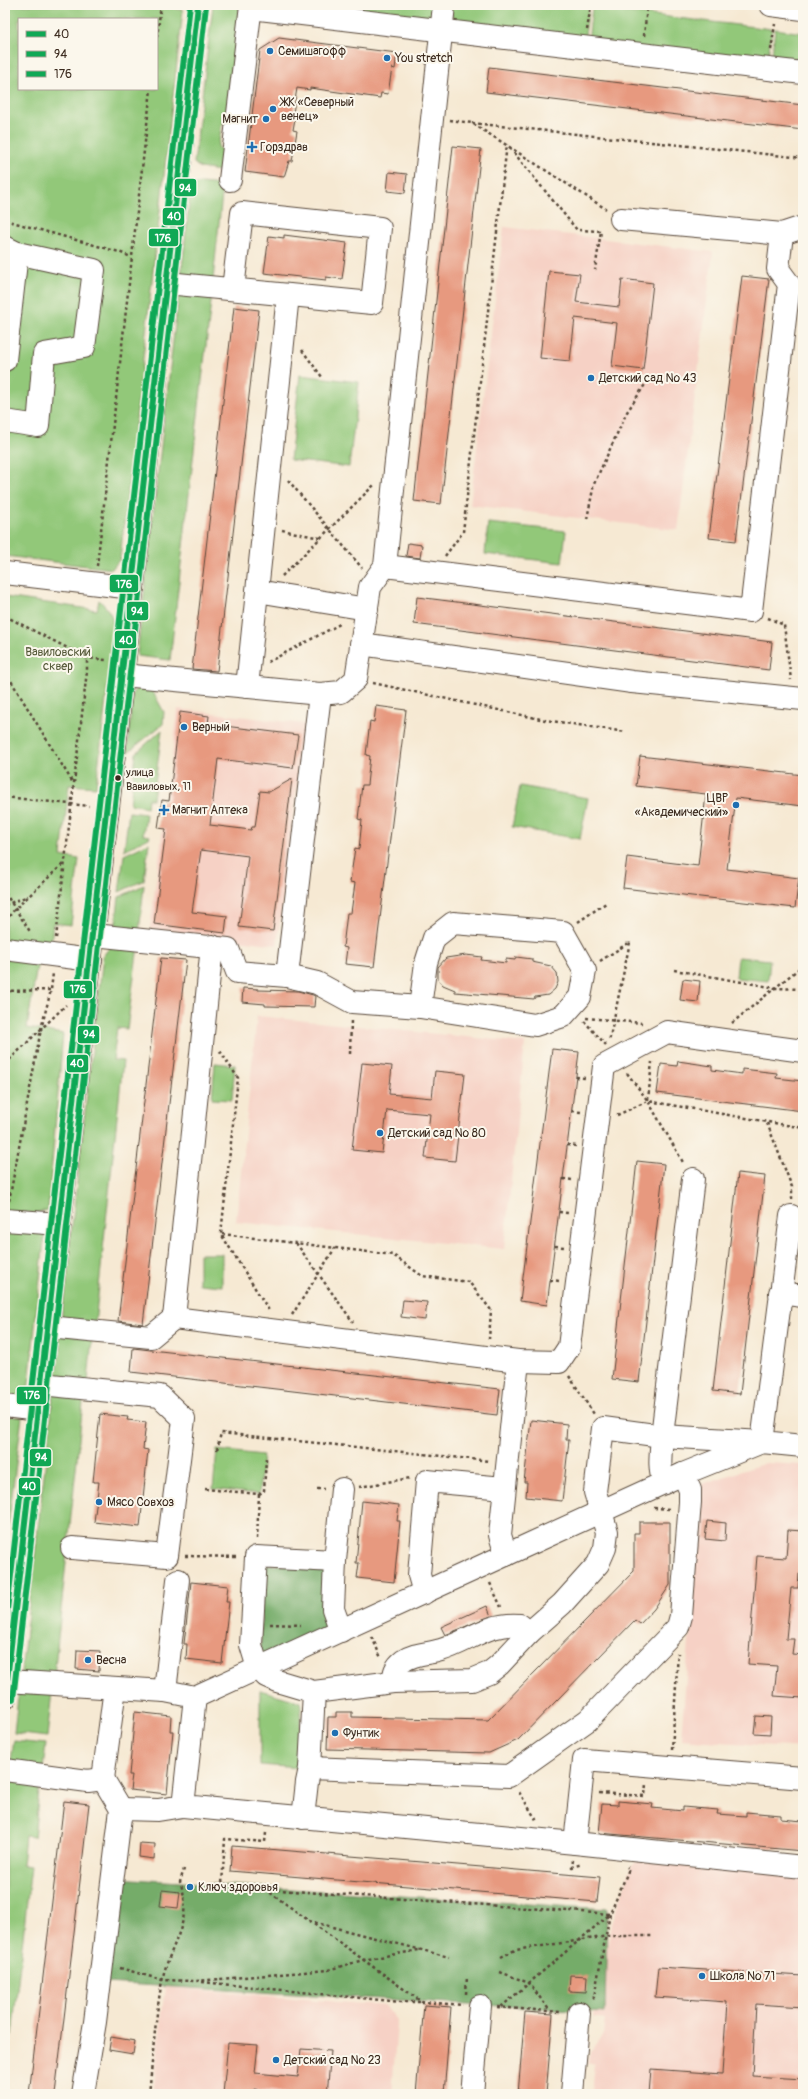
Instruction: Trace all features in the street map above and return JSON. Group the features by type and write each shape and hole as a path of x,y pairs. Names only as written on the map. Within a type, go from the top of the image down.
{"street":[{"path":"198,5 133,588 117,668 94,935 42,1384 13,1551 6,1690 115,1688 165,1690 195,1697 674,1479 762,1442"},
{"path":"117,668 248,680 320,694 341,692 356,679 370,587 379,574 395,465 444,5"},
{"path":"230,180 251,6 441,31 803,74"},
{"path":"773,14 803,9"},
{"path":"167,283 372,303 380,228 242,214 233,289"},
{"path":"621,219 782,234 803,228"},
{"path":"782,234 778,269 803,300"},
{"path":"5,360 11,250 94,270 84,347 44,354 38,426 5,421"},
{"path":"379,574 433,572 751,611 789,284"},
{"path":"248,680 261,592 264,526 288,295"},
{"path":"5,573 133,588"},
{"path":"261,592 367,609"},
{"path":"362,644 632,682 798,699"},
{"path":"287,976 320,694"},
{"path":"94,935 212,946 228,949 238,972 287,976 317,983 352,1002 420,1007 535,1025 563,1016 580,997 585,971 563,932 453,923 434,938 426,963 420,1007"},
{"path":"48,1327 151,1338 174,1318 212,946"},
{"path":"5,949 91,960"},
{"path":"174,1318 518,1362 560,1362 568,1347 604,1066 616,1059 649,1031 667,1032 803,1051"},
{"path":"310,1768 509,1776 588,1720 678,1627 681,1616 690,1490 674,1479 660,1474 660,1466 662,1436 693,1180"},
{"path":"762,1442 791,1216"},
{"path":"5,1220 60,1224"},
{"path":"780,1293 803,1296"},
{"path":"506,1555 500,1535 518,1362"},
{"path":"42,1384 160,1396 184,1419 167,1556 72,1548"},
{"path":"5,1406 38,1410"},
{"path":"335,1562 256,1557 251,1645 258,1668 266,1676 277,1681 314,1692 394,1676 472,1680 488,1673 528,1633 562,1604 598,1564 605,1548 607,1532 595,1492 603,1428 662,1436 803,1446"},
{"path":"424,1593 419,1575 427,1481 504,1488"},
{"path":"341,1630 334,1609 335,1562 342,1489"},
{"path":"165,1690 178,1580"},
{"path":"394,1676 401,1662 411,1656 441,1650 495,1626 509,1624 520,1625 528,1633"},
{"path":"83,2094 102,1963 121,1809 104,1779 115,1688"},
{"path":"304,1818 307,1782 310,1768 314,1692"},
{"path":"183,1806 195,1697"},
{"path":"575,1843 588,1720"},
{"path":"584,1760 803,1778"},
{"path":"5,1770 88,1782 104,1779"},
{"path":"121,1809 158,1810 183,1806 575,1843 803,1867"},
{"path":"472,2094 490,2006"},
{"path":"572,2094 578,2013"}],"path":[{"path":"158,29 161,5"},
{"path":"585,48 591,5"},
{"path":"641,54 648,7"},
{"path":"768,69 773,14"},
{"path":"96,572 151,90"},
{"path":"432,118 803,158"},
{"path":"472,123 507,144 621,219"},
{"path":"507,144 577,230 601,231 596,270"},
{"path":"433,572 463,532 507,144"},
{"path":"5,220 131,257"},
{"path":"285,327 322,377"},
{"path":"587,519 594,484 627,412 650,377"},
{"path":"271,460 329,529 379,574"},
{"path":"261,592 321,538 395,465"},
{"path":"264,526 321,538"},
{"path":"248,680 367,609"},
{"path":"751,611 784,625 803,724"},
{"path":"5,616 87,658 117,668"},
{"path":"5,670 73,783"},
{"path":"356,679 545,720 626,732"},
{"path":"5,797 89,805"},
{"path":"5,921 64,862"},
{"path":"5,893 44,954"},
{"path":"5,905 31,895"},
{"path":"563,932 606,903"},
{"path":"585,971 630,942 613,1020 608,1047 581,1018 613,1020 649,1031 648,1101"},
{"path":"713,1038 803,966 803,954"},
{"path":"674,970 776,988 801,989"},
{"path":"5,995 12,990"},
{"path":"5,991 51,990"},
{"path":"350,1054 352,1002"},
{"path":"5,1064 67,1004"},
{"path":"204,1025 238,1078 222,1234 282,1332 335,1248"},
{"path":"616,1059 648,1101 693,1180"},
{"path":"596,1125 648,1101 803,1128"},
{"path":"767,1122 792,1187 791,1216"},
{"path":"222,1234 393,1255 422,1276 469,1282 491,1310 487,1358"},
{"path":"296,1243 368,1342"},
{"path":"560,1362 603,1428"},
{"path":"217,1450 221,1433 507,1462"},
{"path":"205,1489 259,1494 264,1491 266,1458"},
{"path":"167,1556 256,1557 259,1494"},
{"path":"482,1566 509,1624"},
{"path":"364,1620 385,1665 394,1676"},
{"path":"272,1624 301,1625"},
{"path":"671,1766 679,1655 672,1634"},
{"path":"580,1792 645,1796 648,1765"},
{"path":"509,1776 534,1817 554,1841"},
{"path":"267,1815 265,1842 225,1839 222,1884 265,1889 610,1914"},
{"path":"149,2094 162,1980 183,1924 185,1895 180,1882 184,1869"},
{"path":"490,2006 578,2013 594,1997 610,1914 629,1869"},
{"path":"265,1889 422,2002"},
{"path":"490,2006 529,1983 610,1914"},
{"path":"307,1920 449,1957"},
{"path":"501,1957 515,1950 578,1942 606,1936 630,1934 653,1936"},
{"path":"195,1981 328,1970 363,1960 419,1950"},
{"path":"102,1963 162,1980 195,1981 402,2002 465,2005 467,1976"},
{"path":"500,1972 529,1983 550,2011"}],"shaded area":[{"name":"Детский сад № 43","path":"504,227 713,252 678,530 470,505"},
{"path":"178,709 305,724 277,945 150,929"},
{"name":"Детский сад № 80","path":"257,1016 525,1043 504,1249 236,1222"},
{"path":"766,1463 803,1465 803,1748 681,1739 702,1484"},
{"name":"Школа № 71","path":"638,1861 803,1872 803,2094 592,2094 595,2065 588,2063 590,2052 603,2036 605,2019 593,2017 614,1914 633,1864"},
{"name":"Детский сад № 23","path":"165,1987 385,2006 397,2021 392,2094 153,2094"}],"green space":[{"path":"5,5 176,5 176,9 183,10 120,559 112,569 5,556"},
{"path":"213,5 240,5 226,123 222,123 218,148 223,149 220,171 200,168 194,163"},
{"path":"334,5 436,5 434,23 333,11"},
{"path":"450,5 569,5 589,7 584,42 456,22 452,16"},
{"path":"592,8 772,29 767,64 588,42"},
{"path":"775,29 803,33 803,68 771,64"},
{"path":"200,183 223,185 213,280 181,277 191,186"},
{"path":"179,289 212,293 170,660 137,656"},
{"path":"300,375 359,382 349,467 290,460"},
{"path":"488,523 566,531 562,563 485,554"},
{"name":"Вавиловский сквер","path":"5,597 97,610 99,600 110,613 114,629 96,787 69,785 61,856 79,859 71,925 53,923 51,945 5,940"},
{"path":"140,685 149,685 164,712 163,724 127,753 133,692"},
{"path":"162,730 153,799 148,799 147,807 130,804 136,753"},
{"path":"520,786 588,798 580,839 512,827"},
{"path":"129,812 146,814 143,835 150,836 149,838 124,850"},
{"path":"149,843 144,880 119,892 124,855"},
{"path":"144,885 139,933 115,931 119,897"},
{"path":"138,946 127,1029 117,1028 113,1060 123,1061 95,1324 61,1321 103,956 110,947"},
{"path":"5,957 38,960 27,1028 63,1034 48,1210 35,1213 5,1211"},
{"path":"738,957 770,960 768,981 736,978"},
{"path":"215,1063 235,1065 232,1100 212,1099"},
{"path":"5,1226 45,1231 27,1402 5,1400"},
{"path":"199,1254 222,1254 222,1286 199,1284"},
{"path":"60,1334 92,1338 88,1381 55,1378"},
{"path":"54,1389 84,1393 54,1676 21,1674"},
{"path":"5,1416 22,1417 6,1542 5,1542"},
{"path":"217,1450 263,1455 259,1494 213,1489"},
{"path":"261,1564 328,1567 328,1632 269,1656 261,1654"},
{"path":"19,1688 52,1691 47,1737 14,1733"},
{"path":"260,1690 301,1702 299,1768 260,1765"},
{"path":"14,1741 46,1744 43,1769 10,1766"},
{"path":"9,1777 40,1782 34,1837 25,1836 22,1865 31,1866 12,2035 5,2034 5,1812"},
{"path":"117,1878 607,1909 605,2012 105,1983"}],"building":[{"name":"ЖК «Северный венец»","path":"279,38 397,53 395,69 392,68 388,94 381,93 380,98 310,88 310,90 297,88 293,113 296,113 293,130 297,131 292,161 289,161 284,177 245,172 260,50"},
{"path":"489,67 803,105 803,130 486,92"},
{"path":"453,146 481,149 441,504 414,501"},
{"path":"389,172 407,174 405,193 387,191"},
{"path":"284,235 347,243 342,279 326,277 326,280 264,273 269,236 284,238"},
{"name":"Детский сад № 43","path":"549,271 580,274 576,302 619,307 622,279 653,283 643,370 612,366 617,323 575,318 570,361 540,358"},
{"path":"742,276 769,279 736,541 709,538"},
{"path":"234,307 259,310 217,671 192,669"},
{"path":"408,543 422,545 420,558 406,556"},
{"path":"417,597 772,642 769,670 414,624"},
{"path":"376,706 406,710 374,967 345,964 347,948 343,947 347,913 351,913 355,883 350,882 355,848 359,849 362,820 358,819 362,785 367,785 370,756 366,755 370,721 374,722"},
{"path":"180,712 209,716 208,724 298,735 293,768 218,759 210,825 251,830 252,827 255,827 260,791 269,792 292,779 273,931 239,927 248,856 201,850 192,912 227,916 225,933 154,924 166,829 158,828 162,800 169,801"},
{"path":"640,756 803,775 803,806 736,798 727,869 799,878 795,908 623,888 627,857 698,866 706,794 636,786"},
{"path":"466,955 482,957 481,960 506,963 506,959 515,960 516,957 532,959 532,962 551,966 557,973 558,982 555,989 548,995 535,997 534,999 455,992 455,990 443,985 438,979 438,967 446,958"},
{"path":"161,958 186,960 143,1324 118,1321"},
{"path":"683,979 700,981 698,1002 680,1000"},
{"path":"243,988 298,991 313,995 315,996 314,1007 265,1006 265,1004 242,1002"},
{"path":"552,1049 579,1052 547,1305 520,1301"},
{"path":"678,1061 712,1066 712,1070 742,1074 742,1069 777,1073 776,1078 803,1081 803,1111 657,1093 661,1064 677,1066"},
{"path":"362,1063 392,1066 389,1094 432,1098 435,1071 465,1074 455,1161 425,1158 430,1114 387,1110 382,1153 352,1150"},
{"path":"637,1161 664,1164 639,1382 612,1379"},
{"path":"738,1173 765,1176 740,1394 713,1391"},
{"path":"403,1300 427,1302 425,1320 401,1317"},
{"path":"133,1348 500,1389 497,1415 131,1372"},
{"path":"100,1414 128,1417 127,1420 146,1422 143,1449 148,1450 140,1527 94,1522 99,1482 93,1482"},
{"path":"531,1420 567,1424 566,1440 569,1440 562,1501 526,1497 527,1482 524,1482"},
{"path":"362,1501 399,1505 397,1521 400,1521 394,1582 357,1578 359,1563 356,1563"},
{"path":"707,1521 726,1523 725,1541 705,1539"},
{"path":"639,1522 670,1522 670,1585 654,1609 640,1624 635,1620 518,1740 489,1753 327,1749 328,1717 336,1717 336,1712 352,1712 352,1717 488,1720 634,1571 634,1533 639,1533"},
{"path":"788,1530 803,1531 803,1574 799,1574 798,1588 791,1588 786,1639 794,1639 792,1654 803,1655 803,1698 774,1696 777,1666 748,1664 757,1556 786,1558"},
{"path":"191,1582 228,1586 226,1602 229,1602 222,1663 186,1659 187,1644 184,1644"},
{"path":"487,1606 491,1616 445,1635 441,1627"},
{"name":"Весна","path":"77,1650 100,1651 99,1671 76,1669"},
{"path":"135,1712 171,1716 170,1731 173,1731 167,1794 130,1790 132,1775 129,1775"},
{"path":"756,1716 771,1717 770,1734 754,1733"},
{"path":"64,1801 89,1804 55,2094 29,2094"},
{"path":"618,1801 653,1804 652,1808 683,1811 683,1807 718,1810 717,1814 746,1816 746,1812 781,1815 781,1819 803,1821 803,1851 599,1833 602,1804 618,1805"},
{"path":"140,1843 155,1844 154,1859 139,1857"},
{"path":"232,1846 600,1877 597,1902 230,1871"},
{"path":"162,1890 180,1892 178,1908 160,1906"},
{"path":"658,1967 803,1976 803,2007 756,2004 752,2076 803,2079 803,2094 649,2094 651,2069 722,2074 727,2002 655,1997"},
{"path":"570,1975 587,1976 586,1992 569,1991"},
{"path":"424,2005 451,2007 444,2094 416,2094"},
{"path":"525,2012 553,2014 546,2094 518,2094"},
{"path":"111,2037 135,2041 133,2054 109,2050"},
{"path":"228,2043 258,2045 255,2073 298,2077 301,2049 331,2051 327,2094 297,2094 254,2089 254,2094 223,2094"}],"transit line":[{"name":"176","path":"5,1628 190,5"},
{"name":"40","path":"5,1698 198,5"},
{"name":"94","path":"13,1699 206,6"}],"place":[{"name":"Семишагофф","path":"270,51"},
{"name":"You stretch","path":"387,58"},
{"name":"ЖК «Северный венец»","path":"273,109"},
{"name":"Магнит","path":"266,119"},
{"name":"Горздрав","path":"252,147"},
{"name":"Детский сад № 43","path":"591,378"},
{"name":"Верный","path":"184,727"},
{"name":"улица Вавиловых, 11","path":"118,778"},
{"name":"ЦВР «Академический»","path":"736,805"},
{"name":"Магнит Аптека","path":"164,810"},
{"name":"Детский сад № 80","path":"380,1133"},
{"name":"Мясо Совхоз","path":"99,1502"},
{"name":"Весна","path":"88,1660"},
{"name":"Фунтик","path":"335,1733"},
{"name":"Ключ здоровья","path":"190,1887"},
{"name":"Школа № 71","path":"702,1976"},
{"name":"Детский сад № 23","path":"276,2060"}]}
